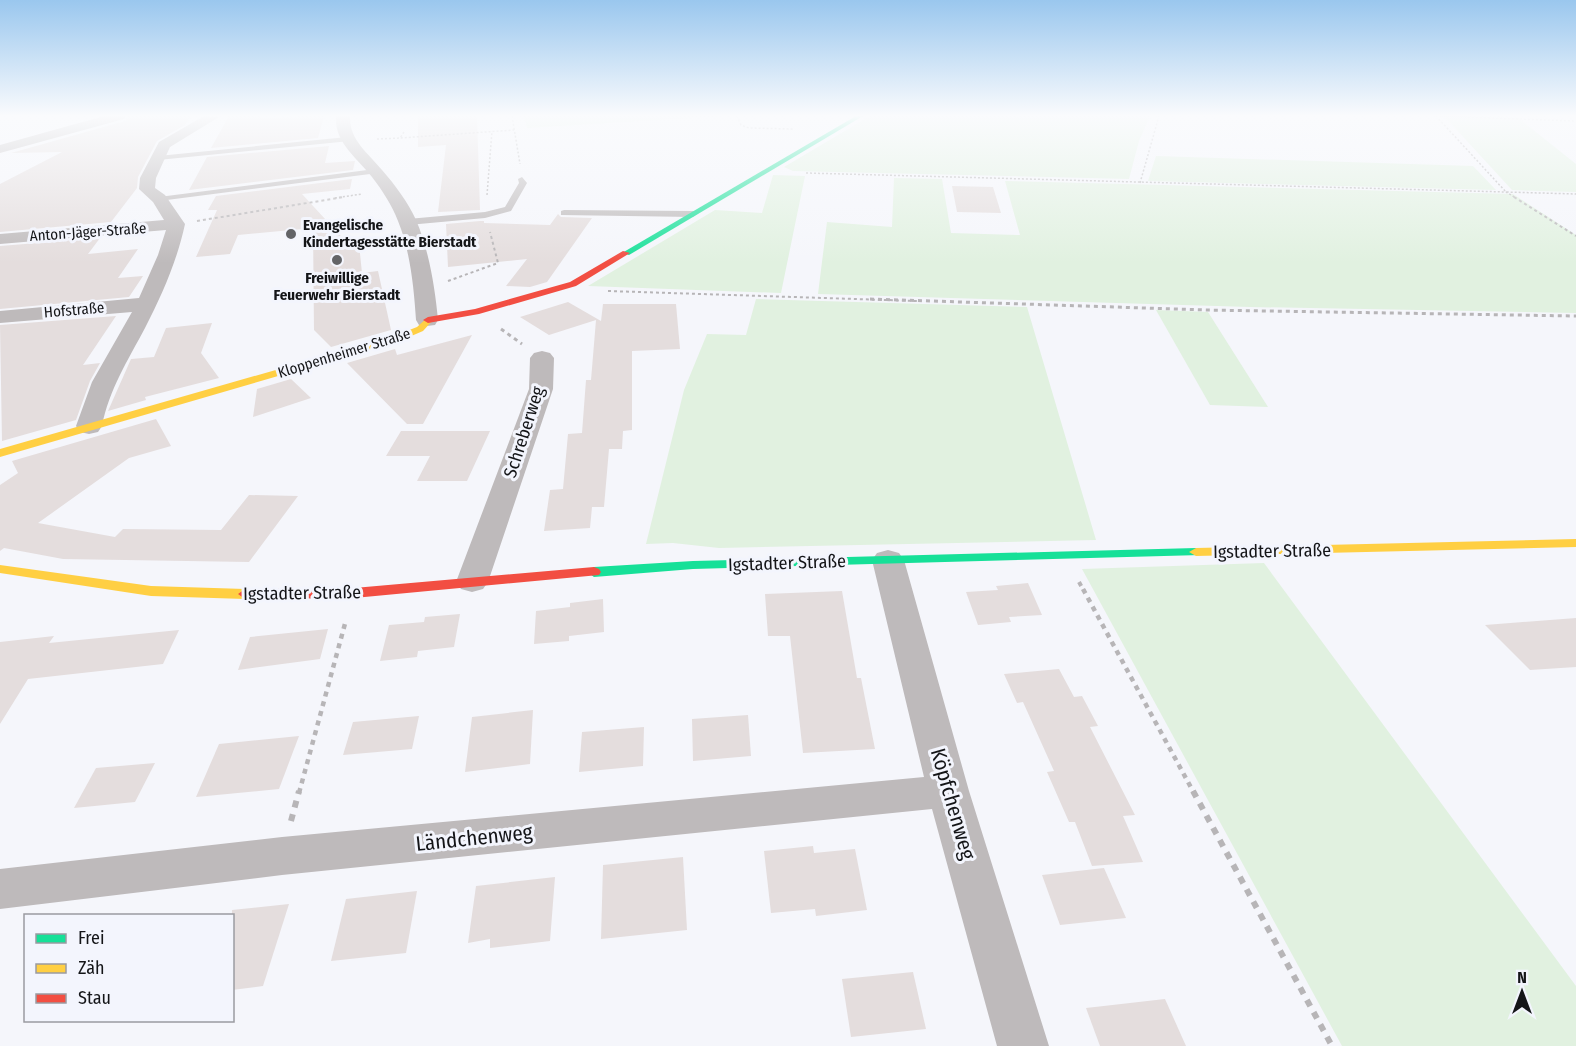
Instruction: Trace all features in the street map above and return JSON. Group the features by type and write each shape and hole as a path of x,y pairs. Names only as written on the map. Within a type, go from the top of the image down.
{"street":[{"path":"89,426 94,401 147,304 170,253 176,224 159,199 147,189 148,178 155,165"},
{"path":"369,165 389,190 408,222 427,320"},
{"name":"Kloppenheimer Straße","path":"0,453 398,338 420,329 427,320 476,312 573,284 777,165"},
{"name":"Anton-Jäger-Straße","path":"0,239 176,224"},
{"name":"Hofstraße","path":"0,317 147,304"},
{"name":"Schreberweg","path":"472,582 541,389 542,358"},
{"name":"Igstadter Straße","path":"1,570 151,591 246,595 354,593 636,568 1576,543"},
{"name":"Köpfchenweg","path":"888,560 948,791 1023,1046"},
{"name":"Ländchenweg","path":"0,889 282,856 948,791"}],"lane":[{"path":"159,199 375,171"},
{"path":"408,222 485,215 508,209 523,183 522,179"},
{"path":"564,213 693,214"}],"path":[{"path":"422,290 498,263 485,215 489,165"},
{"path":"520,165 522,179"},
{"path":"1140,183 1145,165"},
{"path":"1481,165 1506,192 1576,236"},
{"path":"766,171 1576,194"},
{"path":"176,224 389,190"},
{"path":"573,284 591,290 669,294 1206,310 1576,316"},
{"path":"476,312 542,358"},
{"path":"1064,555 1332,1046"},
{"path":"282,856 354,593"}],"green space":[{"path":"788,165 1133,165 1129,179 793,171 784,167"},
{"path":"1153,165 1435,165 1473,166 1496,190 1148,181"},
{"path":"1489,165 1576,165 1576,192 1512,190"},
{"path":"773,175 805,176 781,293 588,286 715,210 762,213"},
{"path":"894,178 942,179 951,233 1020,235 1005,181 1513,194 1576,235 1576,313 1250,307 818,294 827,222 892,227"},
{"path":"756,299 1027,307 1096,540 719,548 673,543 646,544 684,390 707,334 746,335"},
{"path":"1156,310 1208,312 1268,407 1210,405"},
{"path":"1264,563 1576,986 1576,1046 1342,1046 1082,569"}],"building":[{"path":"37,165 144,165 138,177 137,188 111,222 0,232 0,184"},
{"path":"203,165 354,165 353,170 189,190"},
{"path":"444,165 479,165 480,210 438,212"},
{"path":"352,179 350,189 302,194 350,246 359,244 362,273 378,271 391,330 331,347 314,330 313,228 238,235 230,254 196,257 217,210 208,210 216,196"},
{"path":"952,186 993,187 1001,213 957,212"},
{"path":"558,214 561,217 592,218 547,282 530,287 506,286 527,259 448,267 446,224 484,221 484,223 550,225"},
{"path":"100,238 88,254 138,249 118,278 143,276 129,297 0,309 0,246"},
{"path":"568,302 601,321 603,304 676,304 680,349 632,351 632,430 623,431 622,449 609,449 604,507 592,507 590,528 544,531 550,490 563,489 568,434 582,433 586,380 591,380 596,320 549,335 520,317"},
{"path":"116,316 83,365 100,363 90,381 76,420 2,441 0,325"},
{"path":"212,323 201,353 219,378 145,397 146,400 108,411 131,359 154,357 166,328"},
{"path":"472,335 423,424 407,424 347,363 395,349 397,355"},
{"path":"291,379 311,398 253,417 257,389"},
{"path":"156,419 171,446 129,458 38,523 115,537 123,529 221,530 249,495 298,496 249,562 63,559 4,548 0,551 0,485 18,473 12,461"},
{"path":"401,431 490,431 467,481 417,481 430,456 386,456"},
{"path":"1028,583 1042,615 1009,617 1011,622 978,625 966,592 998,590 996,586"},
{"path":"842,591 857,678 861,678 875,749 803,753 790,636 768,636 765,594"},
{"path":"603,599 604,632 569,636 569,641 534,644 536,611 570,607 570,603"},
{"path":"460,614 454,647 418,651 417,657 380,661 389,625 424,622 425,617"},
{"path":"1576,618 1576,667 1530,670 1485,625"},
{"path":"328,629 320,659 238,670 250,637"},
{"path":"179,630 163,664 28,679 0,724 0,642 54,636 49,643"},
{"path":"1059,669 1074,697 1082,696 1098,726 1090,727 1135,815 1123,816 1143,862 1092,866 1075,822 1069,822 1047,772 1054,771 1023,702 1017,703 1004,674"},
{"path":"533,710 530,764 465,772 472,717"},
{"path":"748,715 751,756 693,761 692,719"},
{"path":"419,716 412,749 343,755 353,722"},
{"path":"644,727 643,766 579,772 582,732"},
{"path":"299,736 279,789 196,797 219,744"},
{"path":"155,763 135,802 74,808 96,768"},
{"path":"813,846 814,853 855,849 867,910 816,916 815,909 771,913 764,851"},
{"path":"683,857 687,930 601,939 603,865"},
{"path":"1104,868 1126,918 1060,925 1042,875"},
{"path":"555,877 550,941 490,948 490,939 468,943 476,886"},
{"path":"417,891 406,953 331,961 346,899"},
{"path":"289,904 263,986 234,990 234,914 232,910"},
{"path":"913,972 926,1029 851,1037 842,979"},
{"path":"1165,999 1186,1046 1100,1046 1086,1008"}],"traffic: fast":[{"path":"626,253 777,165"},
{"path":"594,572 693,565 1196,552"}],"traffic: slow":[{"path":"0,453 398,338 420,329 428,320"},
{"path":"1196,552 1576,543"},
{"path":"0,569 151,591 245,594"}],"traffic: jam":[{"path":"428,320 476,312 573,284 626,253"},
{"path":"245,594 354,593 594,572"}],"place":[{"name":"Evangelische Kindertagesstätte Bierstadt","path":"291,234"},
{"name":"Freiwillige Feuerwehr Bierstadt","path":"337,260"}]}
